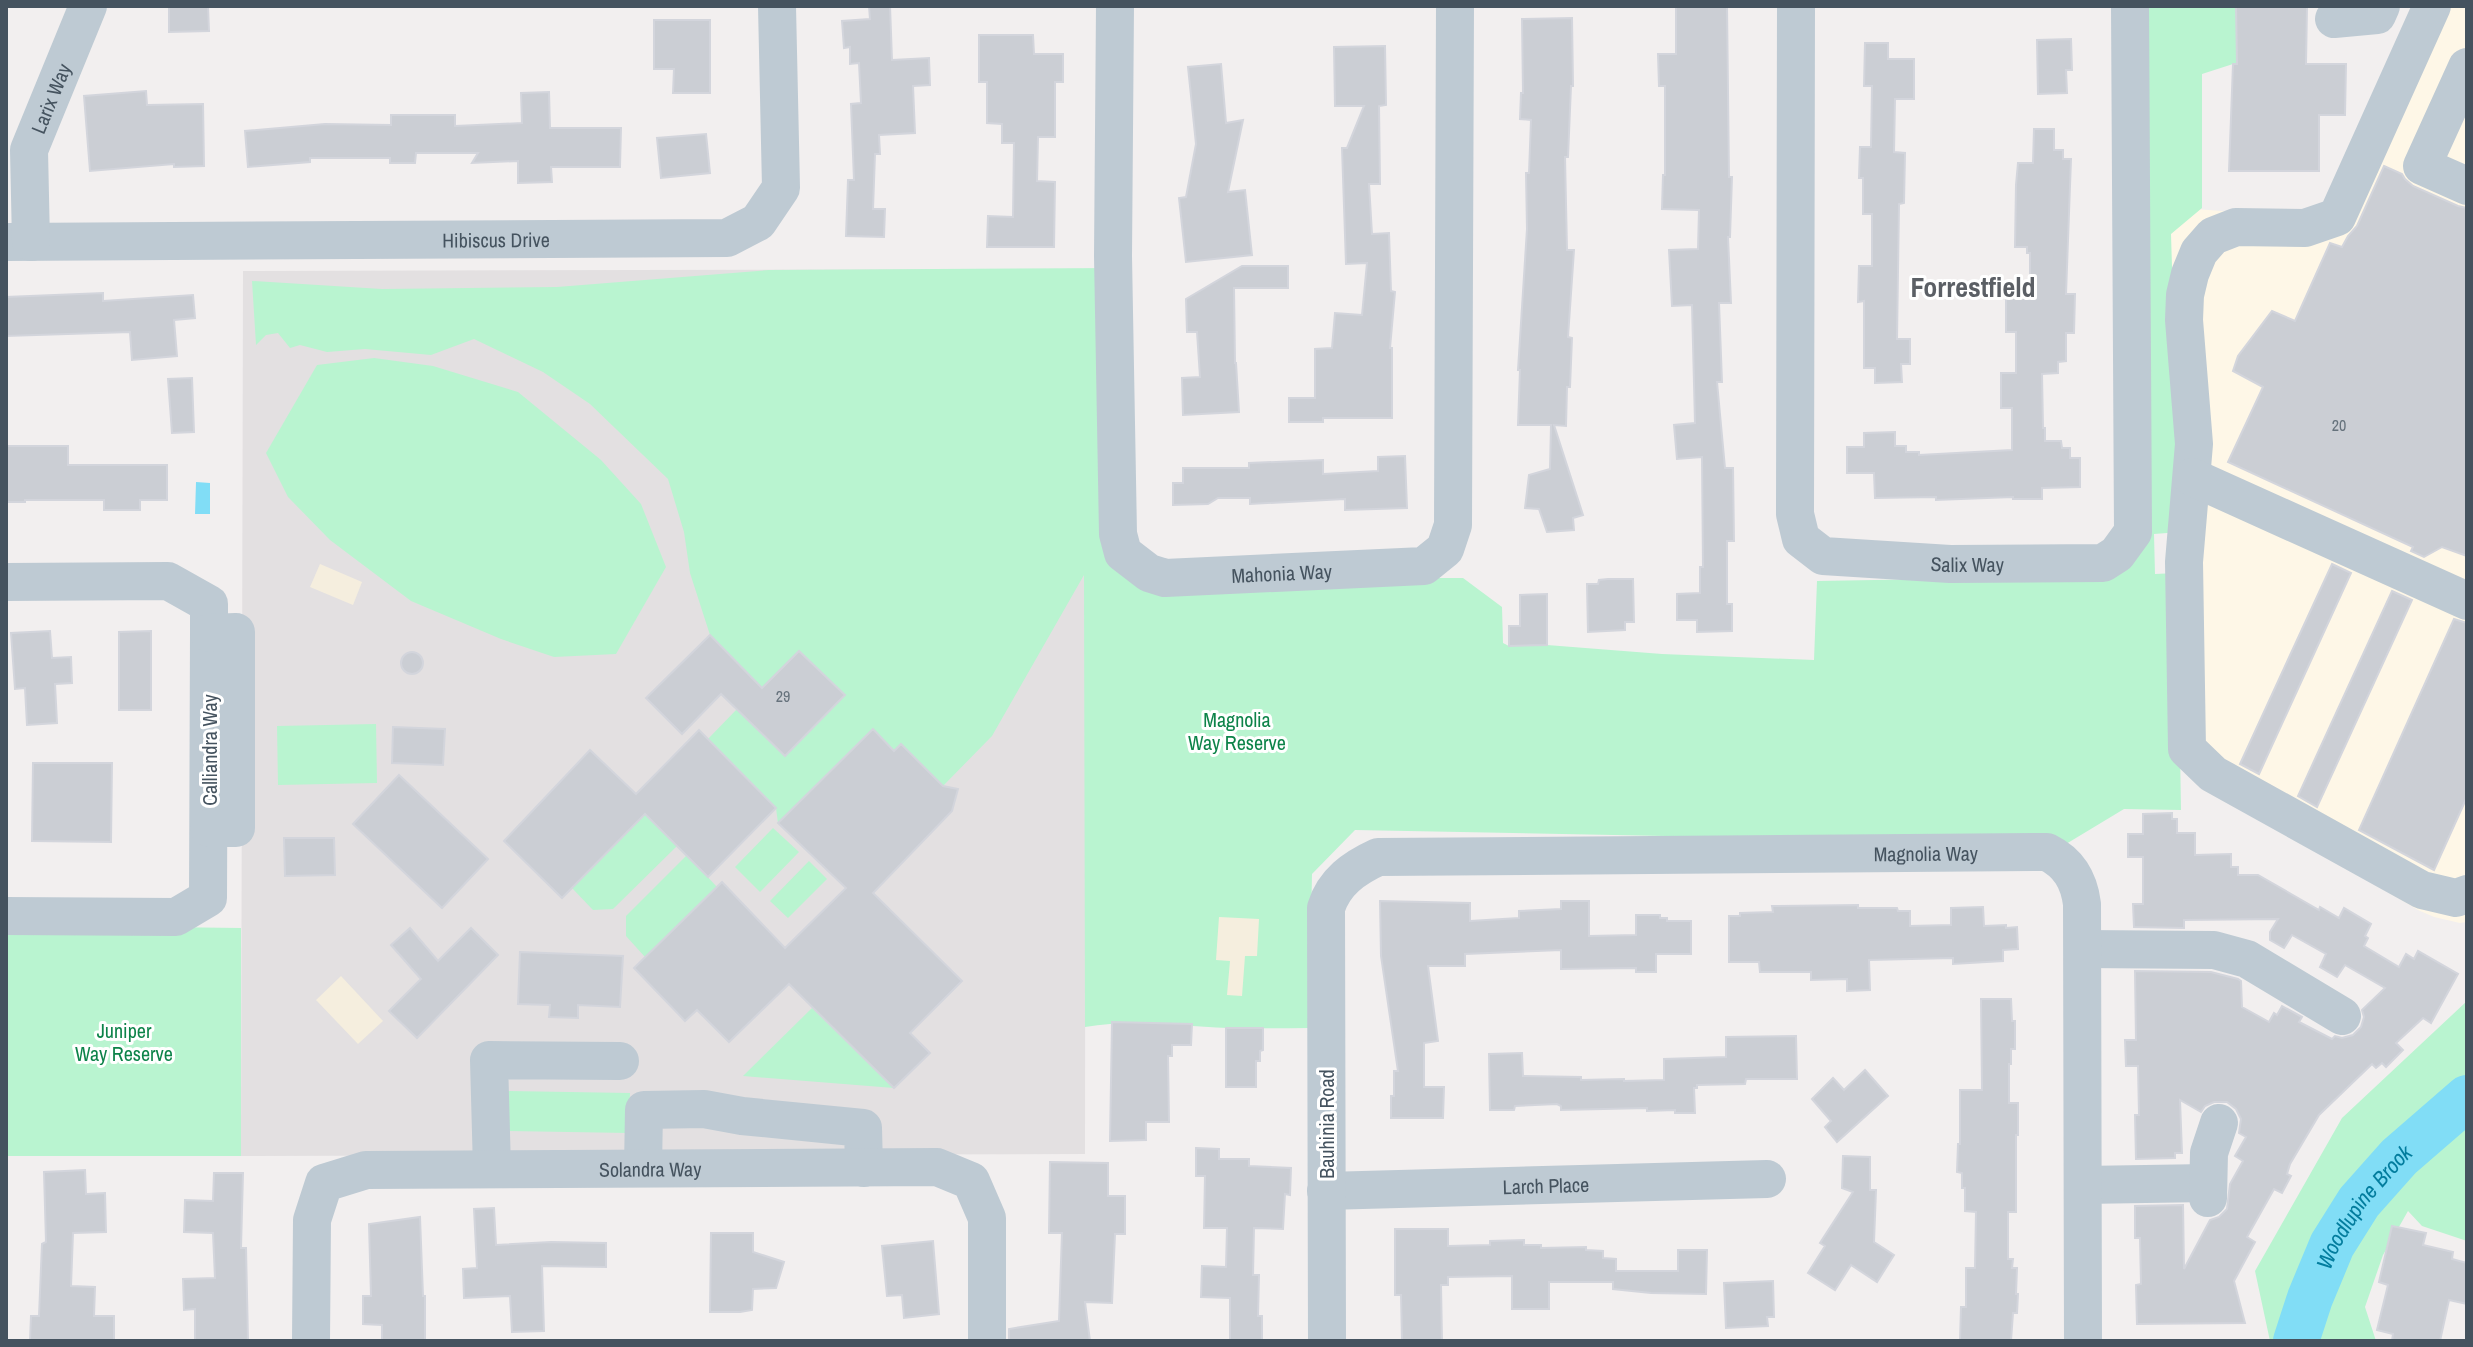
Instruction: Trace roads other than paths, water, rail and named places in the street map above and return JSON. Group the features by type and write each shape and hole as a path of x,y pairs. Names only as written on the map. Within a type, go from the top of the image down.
{"street":[{"name":"Larix Way","path":"18,242 29,150 88,6"},
{"name":"Hibiscus Drive","path":"18,242 727,238 758,222 781,188 777,6"},
{"name":"Mahonia Way","path":"1115,6 1113,256 1118,534 1123,553 1149,573 1165,578 1424,566 1445,549 1453,525 1455,6"},
{"name":"Salix Way","path":"1796,6 1795,514 1801,539 1823,556 1966,564 2103,563 2117,554 2133,532 2130,6"},
{"path":"2334,19 2377,15 2381,6"},
{"path":"2467,54 2426,19 2337,217 2305,228 2236,227 2213,236 2199,252 2190,274 2184,320 2194,444 2184,562 2187,749 2213,774 2422,890 2456,898 2467,894"},
{"path":"2467,67 2422,166 2467,186"},
{"path":"2192,477 2467,601"},
{"name":"Calliandra Way","path":"6,582 168,581 209,604 208,898 176,917 6,916"},
{"name":"Magnolia Way","path":"1326,908 1344,877 1378,857 2047,852 2071,870 2082,904 2083,1341"},
{"name":"Bauhinia Road","path":"1326,908 1327,1341"},
{"path":"2083,949 2214,950 2247,959 2342,1016"},
{"path":"492,1169 489,1060 620,1061"},
{"path":"643,1168 644,1110 704,1109 742,1116 863,1128 864,1168"},
{"path":"2083,1185 2208,1190 2209,1153 2219,1123"},
{"name":"Solandra Way","path":"311,1341 312,1220 324,1183 366,1170 937,1167 971,1181 987,1218 987,1341"},
{"name":"Larch Place","path":"1326,1191 1767,1179"}],"water":[{"path":"196,482 210,483 210,514 195,514"}],"waterway":[{"name":"Woodlupine Brook","path":"2296,1341 2332,1245 2359,1202 2399,1157 2467,1098"}],"district":[{"name":"Forrestfield","path":"1973,287"}],"park label":[{"name":"Magnolia Way Reserve","path":"1237,730"},
{"name":"Juniper Way Reserve","path":"124,1042"}]}
